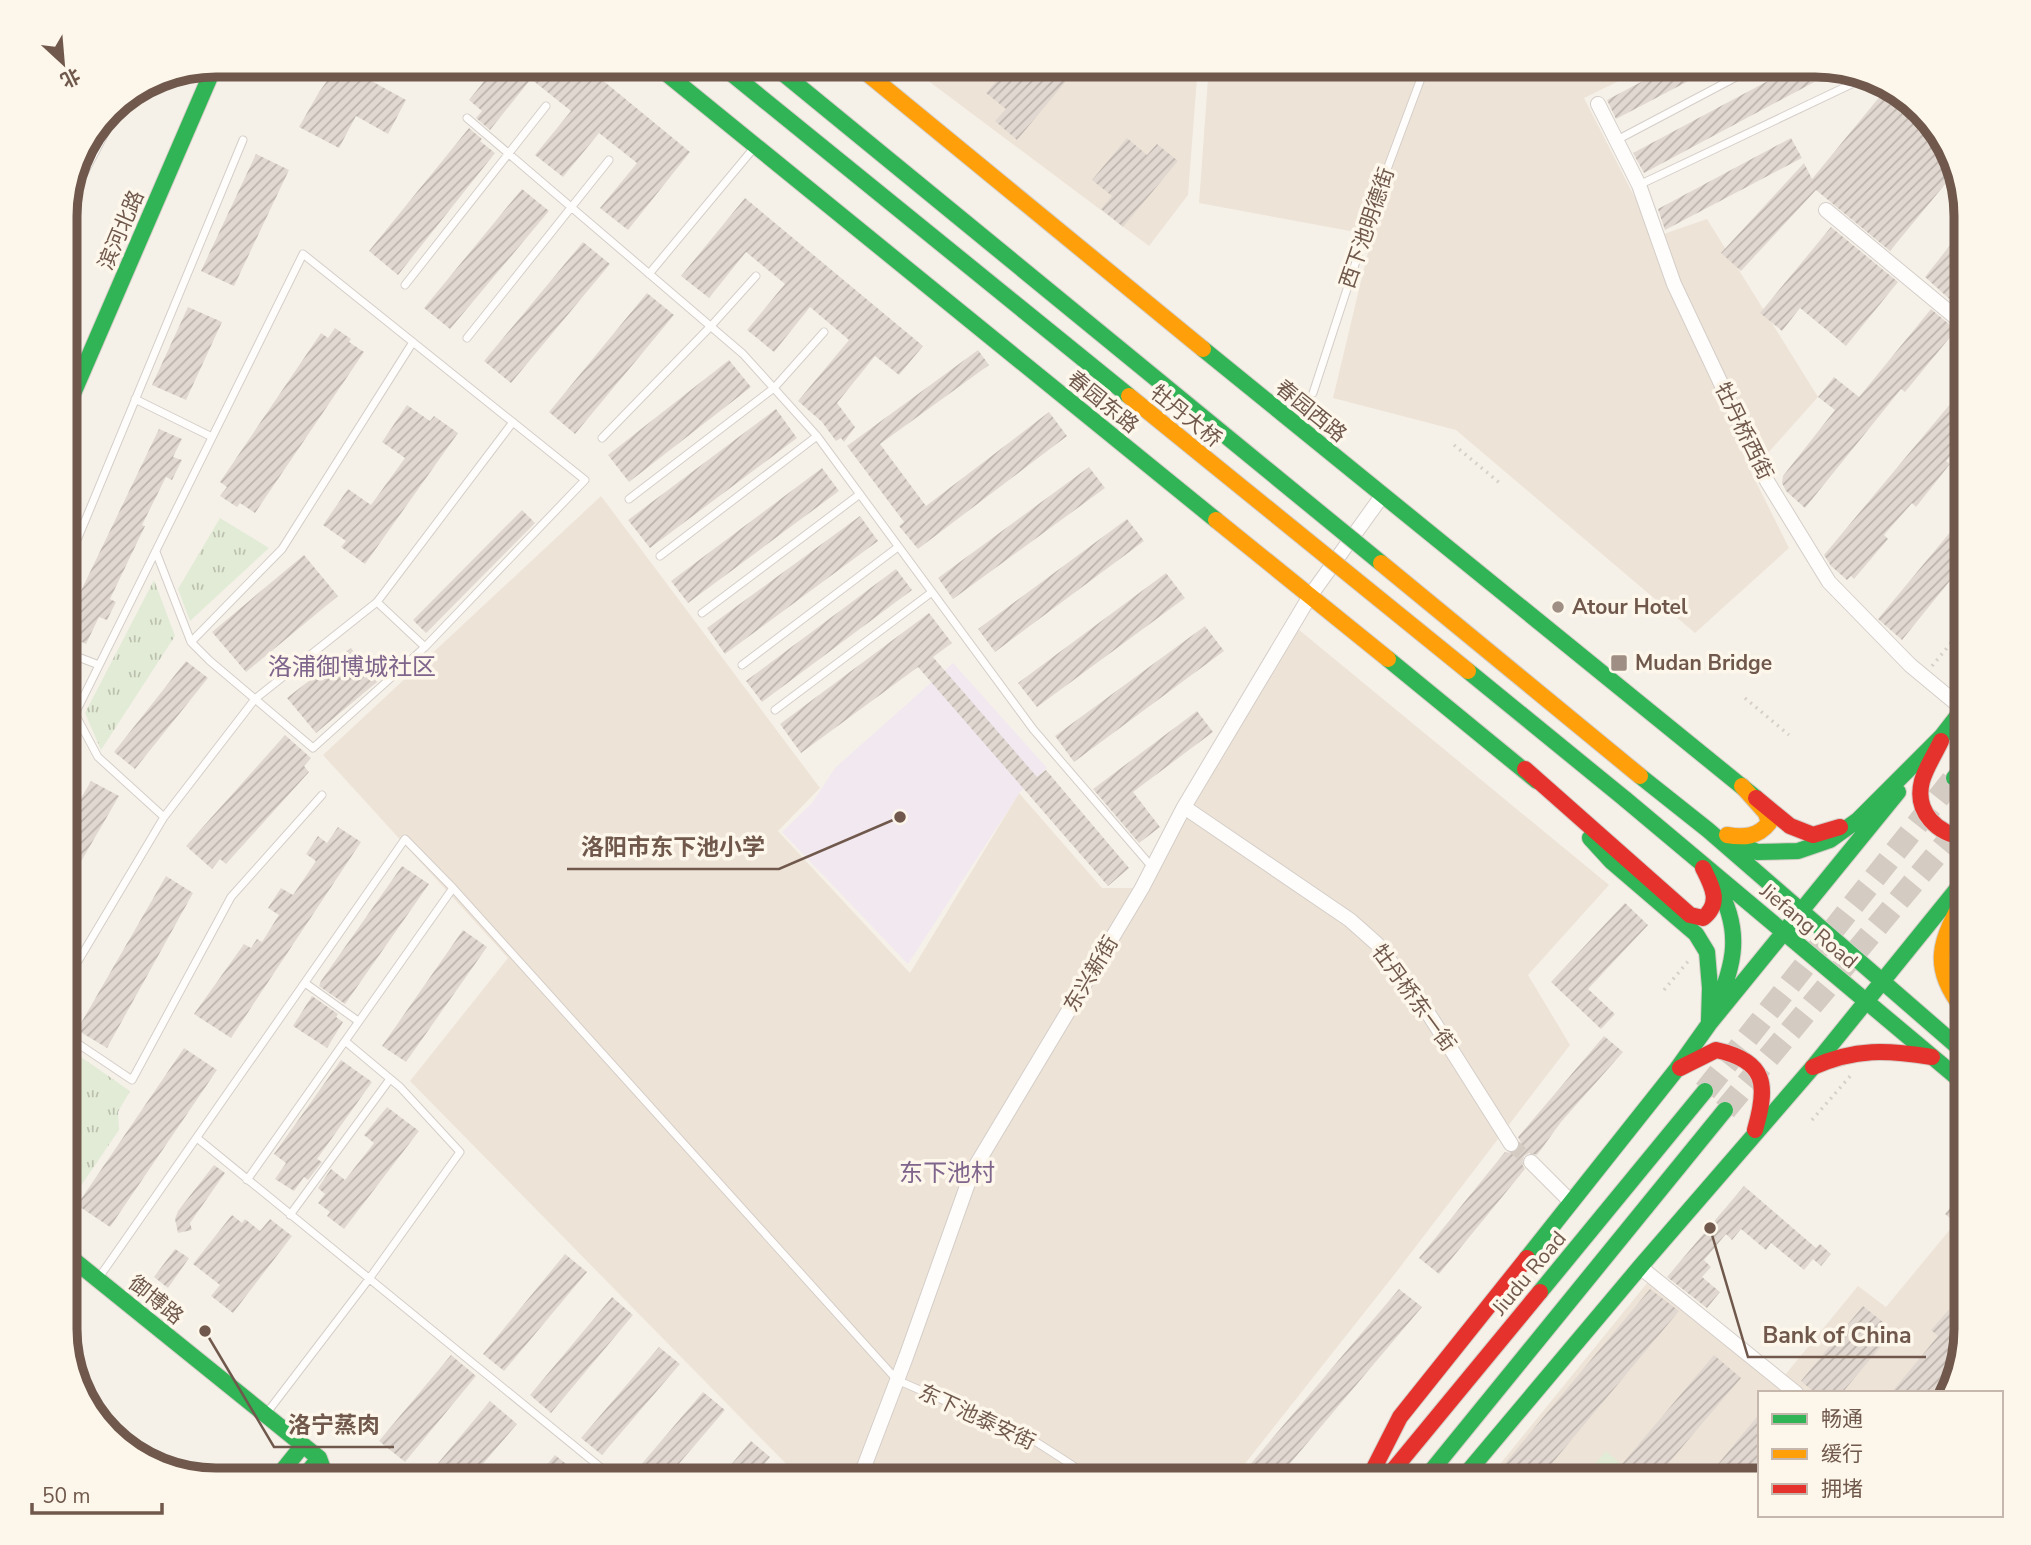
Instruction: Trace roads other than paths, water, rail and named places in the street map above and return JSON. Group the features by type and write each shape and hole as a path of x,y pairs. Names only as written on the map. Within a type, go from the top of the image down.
{"main road":[{"name":"滨河北路","path":"77,384 210,77"},
{"name":"春园东路","path":"671,77 948,305 1525,769"},
{"name":"牡丹大桥","path":"736,77 1625,799"},
{"name":"牡丹大桥","path":"788,77 1640,776"},
{"name":"春园西路","path":"872,77 1382,496 1742,786"},
{"path":"1374,1468 1400,1417 1677,1069 1709,1024 1954,721"},
{"path":"1708,830 1757,852 1798,851 1830,840 1858,820 1945,733"},
{"path":"1945,733 1921,788 1921,802 1930,821 1941,832 1954,835"},
{"path":"1525,769 1690,915 1703,918 1716,906 1716,895 1700,862"},
{"path":"1525,769 1612,862 1696,934 1707,952 1709,1024"},
{"name":"Jiefang Road","path":"1640,776 1708,830 1954,1044"},
{"path":"1742,786 1790,825 1813,835 1826,833 1858,820"},
{"path":"1708,830 1738,837 1754,836 1763,831 1769,823 1766,813 1742,786"},
{"name":"Jiefang Road","path":"1625,799 1954,1075"},
{"path":"1700,862 1728,901 1735,935 1728,979 1709,1024"},
{"path":"1471,1468 1813,1067 1954,893"},
{"path":"1954,918 1943,940 1943,962 1954,996"},
{"path":"1813,1067 1833,1057 1870,1049 1893,1050 1933,1058"},
{"path":"1677,1069 1716,1050 1745,1059 1760,1077 1764,1096 1753,1136"},
{"name":"Jiudu Road","path":"1395,1468 1705,1091"},
{"path":"1434,1468 1725,1110"},
{"name":"御博路","path":"77,1263 319,1458"},
{"path":"285,1468 303,1446"},
{"path":"311,1468 319,1458"},
{"path":"319,1458 323,1468"}],"street":[{"name":"牡丹桥西街","path":"1598,104 1639,185 1674,284 1767,481 1829,582 1910,665 1954,699"},
{"path":"1826,210 1954,316"},
{"name":"东兴新街","path":"864,1468 972,1172 1310,596 1382,496"},
{"name":"牡丹桥东一街","path":"1184,807 1350,920 1377,944 1423,1005 1511,1144"},
{"path":"1531,1162 1571,1202"},
{"path":"1640,1267 1794,1391"}],"lane":[{"name":"西下池明德街","path":"1313,393 1380,188 1422,77"},
{"path":"1617,140 1736,77"},
{"path":"1639,185 1854,83"},
{"path":"405,285 546,106"},
{"path":"467,118 743,354 817,436 1033,729 1152,868"},
{"path":"77,540 243,140"},
{"path":"649,274 755,145"},
{"path":"467,338 609,160"},
{"path":"77,710 303,254 585,480 425,647 313,748 191,642 156,552"},
{"path":"602,438 756,276"},
{"path":"629,499 774,388 824,332"},
{"path":"191,642 282,549 413,342"},
{"path":"135,400 212,437"},
{"path":"77,963 164,817 255,699 377,602 513,422"},
{"path":"660,556 817,436"},
{"path":"702,613 860,494"},
{"path":"742,665 898,547"},
{"path":"775,710 932,592"},
{"path":"377,602 425,647"},
{"path":"77,657 99,666"},
{"path":"77,718 98,757 164,817"},
{"path":"77,1043 132,1080 230,897 322,794"},
{"path":"97,1279 405,839 453,888 897,1380"},
{"path":"247,1180 453,888"},
{"path":"305,983 358,1021"},
{"path":"265,1414 369,1279 460,1152 390,1079 345,1041"},
{"path":"290,1215 390,1079"},
{"path":"197,1138 602,1468"},
{"name":"东下池泰安街","path":"897,1380 1030,1438 1076,1468"}],"tunnel":[{"path":"1705,1091 1954,778"},
{"path":"1725,1110 1954,833"},
{"path":"1511,1144 1531,1162"}],"place":[{"name":"Atour Hotel","path":"1558,607"},
{"name":"Mudan Bridge","path":"1619,663"},
{"name":"洛阳市东下池小学","path":"900,817"},
{"name":"Bank of China","path":"1710,1228"},
{"name":"洛宁蒸肉","path":"205,1331"}],"district":[{"name":"洛浦御博城社区","path":"352,667"},
{"name":"东下池村","path":"947,1173"}]}
